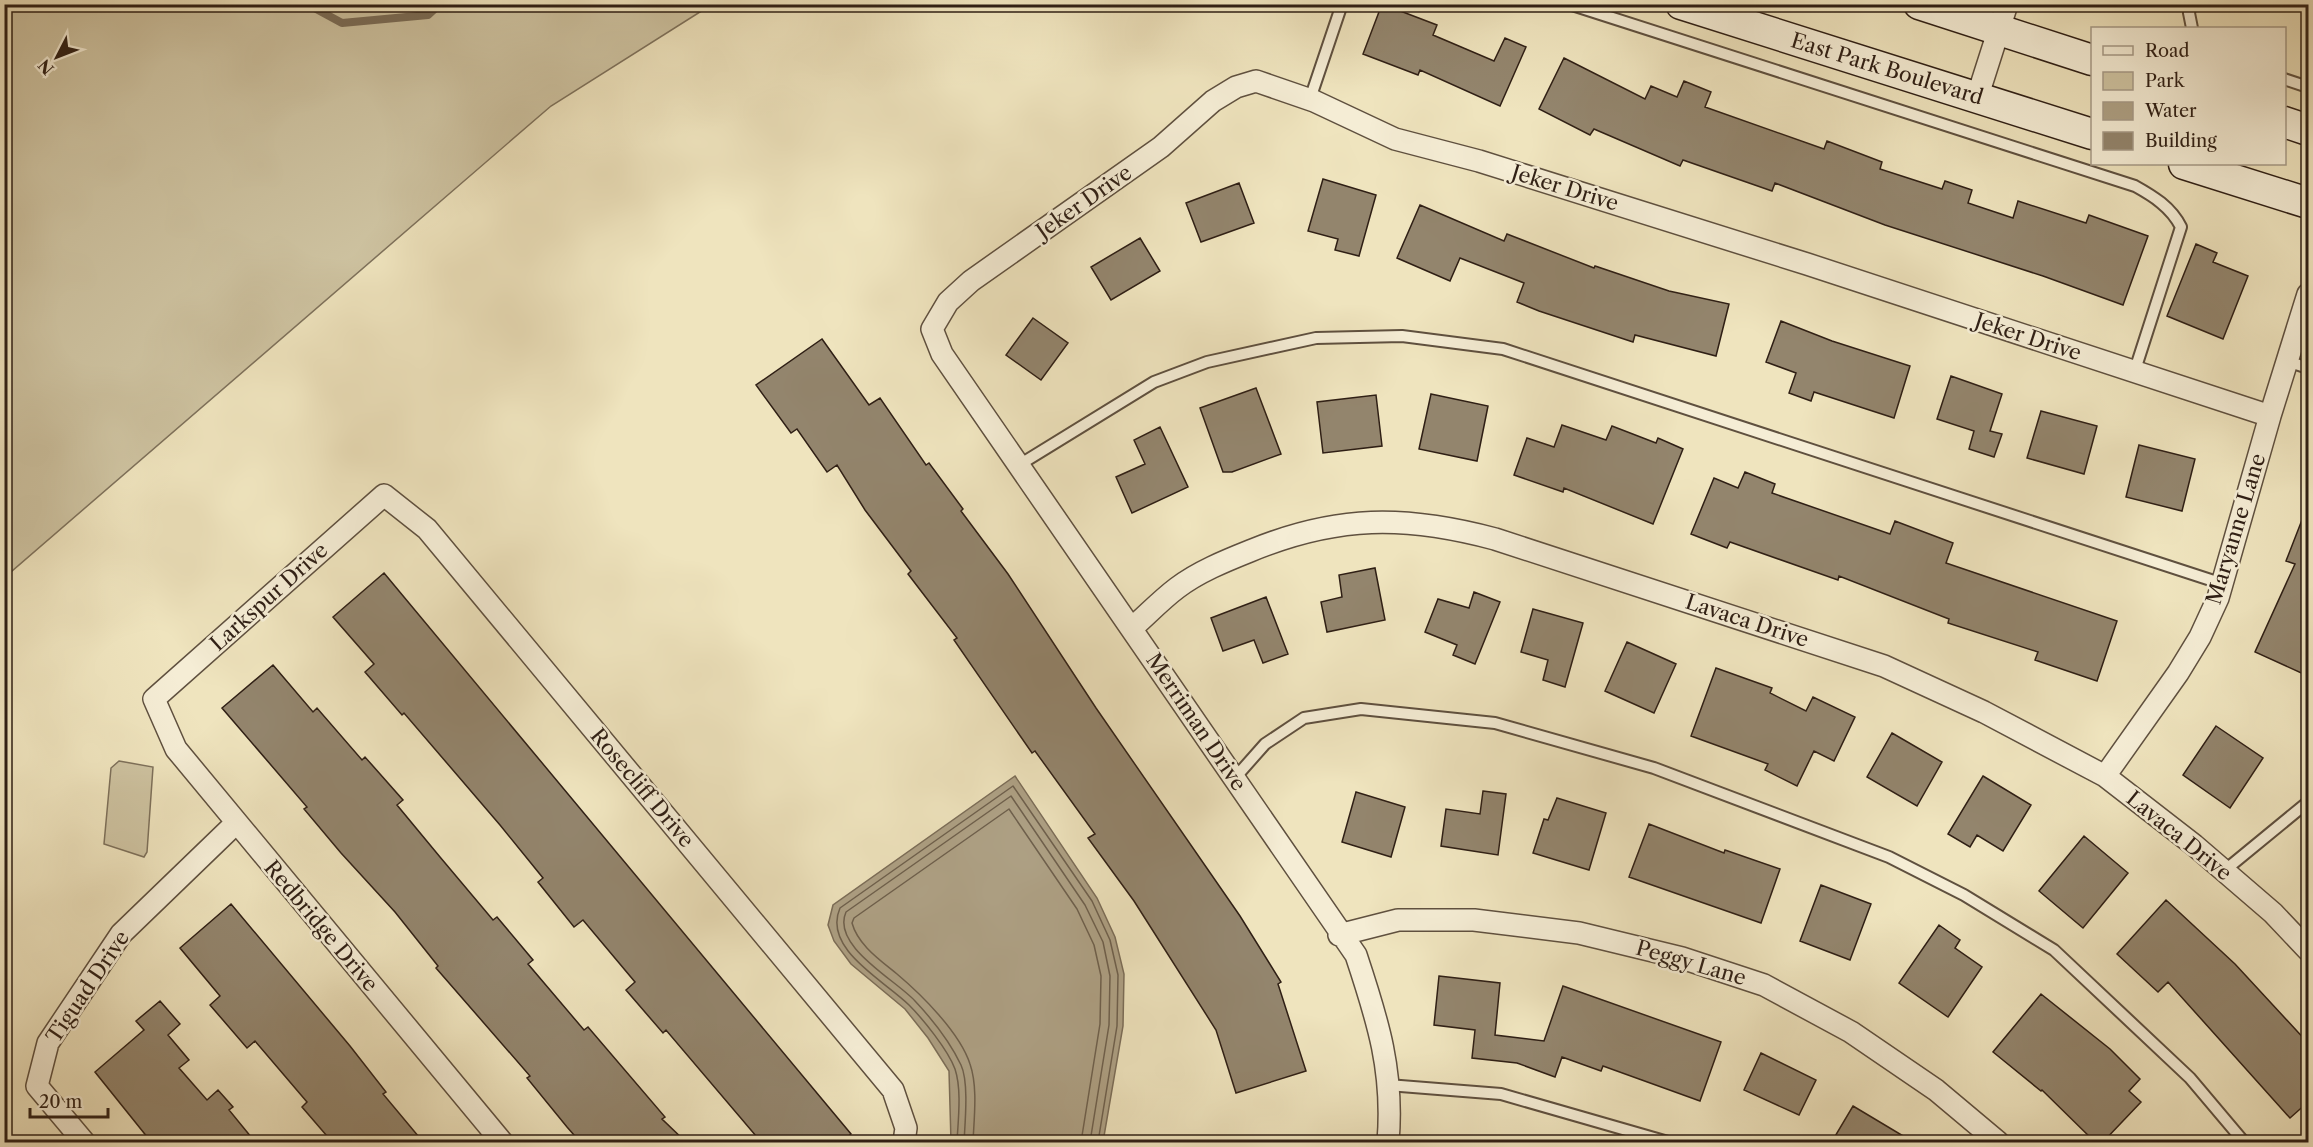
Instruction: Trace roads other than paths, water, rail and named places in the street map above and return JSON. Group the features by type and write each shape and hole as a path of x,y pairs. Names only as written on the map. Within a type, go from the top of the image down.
{"main road":[{"name":"East Park Boulevard","path":"1681,4 2091,134"},
{"path":"1919,4 2003,17 2091,60"},
{"path":"2286,123 2308,130"},
{"path":"2187,165 2308,203"}],"street":[{"path":"1977,98 2003,17"},
{"name":"Jeker Drive","path":"932,329 948,302 971,281 1161,147 1213,101 1236,87 1256,81 1310,99 1395,139 1479,161 1773,254 2270,416"},
{"name":"Maryanne Lane","path":"2105,776 2200,637 2223,584 2270,416 2308,294"},
{"name":"Merriman Drive","path":"932,329 942,354 1132,628 1339,935 1356,955 1379,1023 1391,1103 1388,1143"},
{"name":"Larkspur Drive","path":"154,699 384,495"},
{"name":"Rosecliff Drive","path":"384,495 428,529 892,1090 906,1128 904,1143"},
{"name":"Lavaca Drive","path":"1132,628 1177,588 1225,561 1283,537 1326,526 1388,521 1446,526 1495,538 1884,666 1984,712 2105,776 2224,871 2273,913 2308,950"},
{"name":"Redbridge Drive","path":"154,699 176,750 235,824 502,1143"},
{"name":"Tiguad Drive","path":"84,1143 37,1086 48,1043 121,934 235,824"},
{"name":"Peggy Lane","path":"1339,935 1398,920 1474,921 1579,933 1682,958 1764,985 1851,1032 1936,1090 1998,1143"}],"lane":[{"path":"1310,99 1342,4"},
{"path":"1569,4 2135,186 2155,198 2176,216 2181,226 2134,373"},
{"path":"2191,4 2189,13 2192,27"},
{"path":"2286,80 2308,87"},
{"path":"1019,465 1154,382 1207,362 1316,338 1402,336 1503,349 2223,584"},
{"path":"2287,362 2308,368"},
{"path":"1234,779 1265,744 1304,718 1361,709 1495,723 1654,768 1889,858 1964,895 2054,950 2190,1078 2244,1143"},
{"path":"2224,871 2308,802"},
{"path":"1388,1085 1501,1095 1668,1143"}],"water":[{"path":"1015,776 1097,898 1115,937 1124,974 1123,1026 1103,1142 951,1142 949,1071 928,1038 905,1009 851,964 834,941 828,925 833,905"}],"waterway":[{"path":"307,4 342,23 428,15 440,4"}]}
